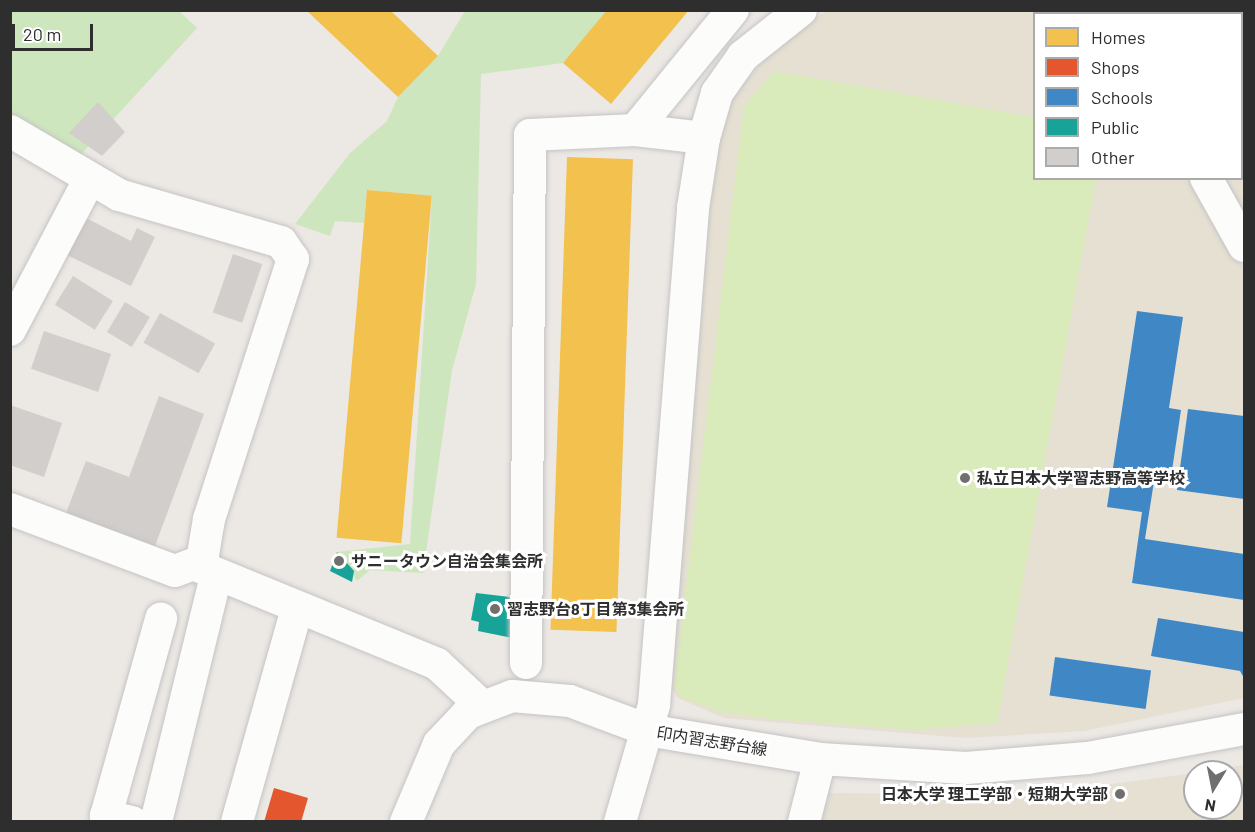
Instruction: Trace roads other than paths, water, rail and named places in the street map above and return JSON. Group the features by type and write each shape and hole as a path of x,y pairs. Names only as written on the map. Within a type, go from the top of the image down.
{"street":[{"path":"635,130 733,10"},
{"path":"620,822 654,705 693,208 704,138 717,93 743,56 801,10"},
{"path":"526,663 530,135 635,130 704,138"},
{"path":"10,131 89,180 119,195 281,242 293,259 209,519 209,568 156,822"},
{"path":"10,330 89,180"},
{"path":"1207,180 1245,246"},
{"path":"10,509 175,571 209,568 297,608 437,664 481,705 427,763 406,822"},
{"path":"237,822 297,608"},
{"path":"114,820 161,619"},
{"name":"印内習志野台線","path":"481,705 536,694 570,700 647,730 820,759 966,768 1027,765 1245,729"},
{"path":"804,822 820,759"}],"place":[{"name":"私立日本大学習志野高等学校","path":"965,478"},
{"name":"サニータウン自治会集会所","path":"339,561"},
{"name":"習志野台8丁目第3集会所","path":"495,609"},
{"name":"日本大学 理工学部・短期大学部","path":"1120,794"}]}
